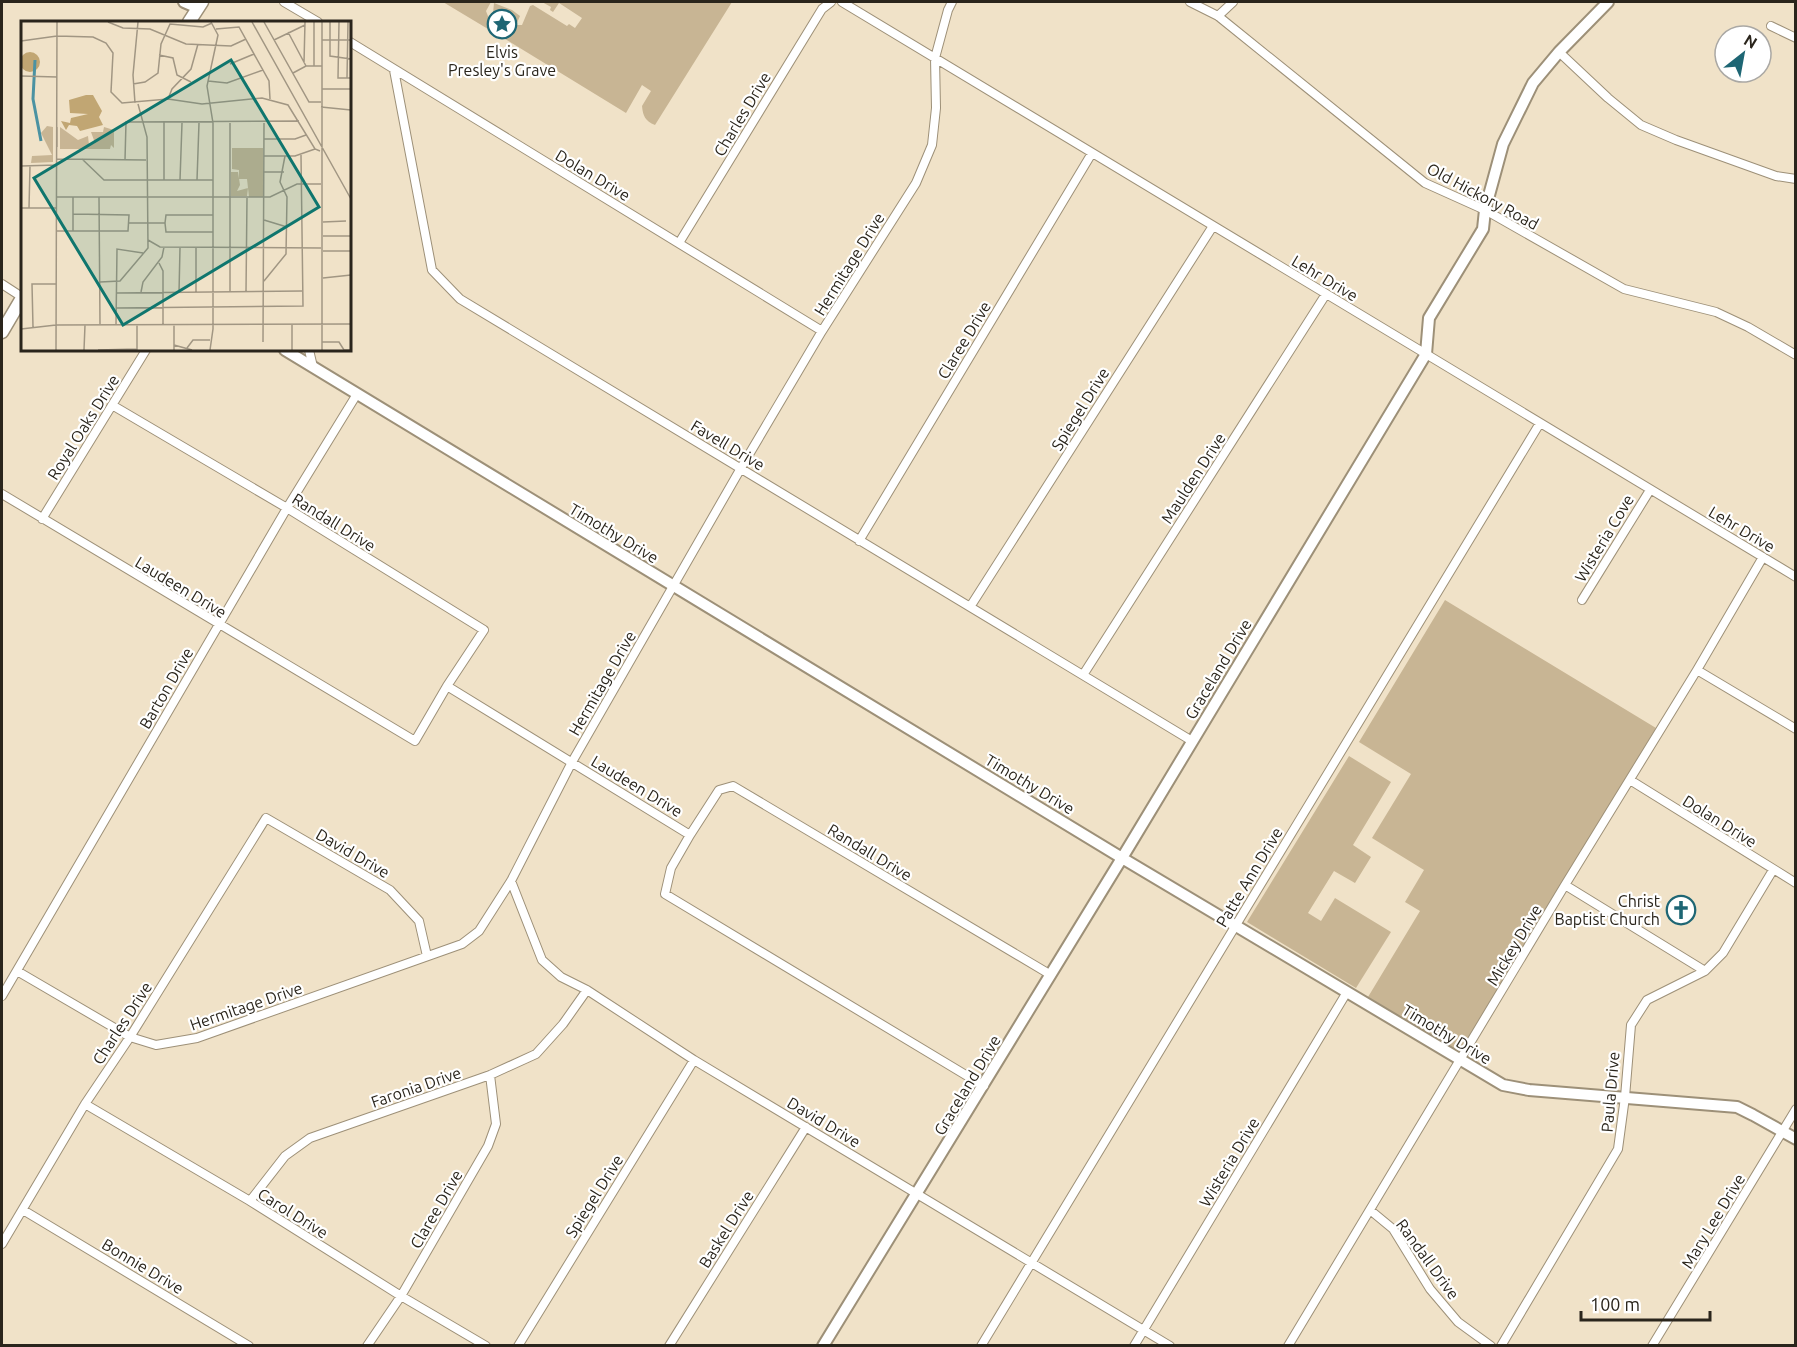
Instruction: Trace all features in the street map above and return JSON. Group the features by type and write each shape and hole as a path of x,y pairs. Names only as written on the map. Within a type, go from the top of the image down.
{"main road":[{"path":"190,21 200,5"},
{"path":"2,332 21,299"}],"street":[{"path":"184,2 200,5"},
{"path":"284,2 316,21"},
{"name":"Charles Drive","path":"679,243 822,9 831,2"},
{"name":"Lehr Drive","path":"842,2 1796,577"},
{"name":"Hermitage Drive","path":"17,971 130,1036 156,1045 197,1038 462,944 479,931 511,881 572,762 741,468 822,331 916,183 932,145 936,108 935,58 952,2"},
{"name":"Old Hickory Road","path":"1191,2 1218,15 1425,183 1485,210 1624,289 1716,312 1748,327 1796,355"},
{"path":"1218,15 1233,2"},
{"name":"Graceland Drive","path":"823,1346 984,1086 1426,354 1429,318 1483,229 1485,210 1503,144 1533,83 1559,52 1608,2"},
{"path":"1773,27 1796,38"},
{"name":"Dolan Drive","path":"351,43 822,331"},
{"path":"1559,52 1641,125 1776,176 1796,179"},
{"name":"Favell Drive","path":"394,70 432,270 460,299 1192,741"},
{"name":"Claree Drive","path":"859,542 1092,153"},
{"name":"Spiegel Drive","path":"970,607 1213,226"},
{"path":"2,284 21,296"},
{"name":"Maulden Drive","path":"1083,675 1326,294"},
{"name":"Royal Oaks Drive","path":"42,519 145,351"},
{"name":"Timothy Drive","path":"287,351 1122,858 1503,1085 1529,1090 1737,1107 1754,1114 1796,1140"},
{"path":"309,351 313,367"},
{"name":"Barton Drive","path":"2,996 218,625 357,394"},
{"name":"Randall Drive","path":"112,405 287,508 484,630 447,686"},
{"name":"Patte Ann Drive","path":"981,1346 1540,423"},
{"name":"Wisteria Cove","path":"1582,600 1650,490"},
{"name":"Laudeen Drive","path":"2,494 415,741 447,686 690,835 671,868 665,894 984,1086"},
{"name":"Mickey Drive","path":"1288,1346 1763,557"},
{"path":"1697,670 1796,729"},
{"name":"Dolan Drive","path":"1630,780 1796,883"},
{"name":"Randall Drive","path":"690,835 719,790 733,786 1051,975"},
{"name":"Charles Drive","path":"2,1244 85,1104 266,818"},
{"name":"David Drive","path":"266,818 390,890 419,921 427,956"},
{"name":"Paula Drive","path":"1501,1346 1618,1149 1631,1025 1647,1000 1705,971 1723,953 1773,870"},
{"name":"David Drive","path":"511,881 542,960 561,976 587,990 694,1060 1170,1346"},
{"path":"1565,885 1705,971"},
{"name":"Faronia Drive","path":"250,1201 285,1156 310,1138 490,1075 536,1054 563,1024 587,990"},
{"name":"Wisteria Drive","path":"1134,1346 1347,992"},
{"name":"Spiegel Drive","path":"518,1346 694,1060"},
{"name":"Claree Drive","path":"367,1346 401,1296 488,1146 496,1124 490,1075"},
{"name":"Carol Drive","path":"85,1104 250,1201 401,1296 486,1346"},
{"name":"Mary Lee Drive","path":"1652,1346 1796,1109"},
{"name":"Baskel Drive","path":"669,1346 806,1127"},
{"name":"Bonnie Drive","path":"23,1210 249,1346"},
{"name":"Randall Drive","path":"1370,1210 1393,1229 1430,1288 1458,1322 1491,1346"}],"shaded area":[{"path":"443,2 491,2 486,11 491,24 488,29"},
{"path":"542,2 732,2 655,125 649,122 644,115 642,106 651,91 642,85 626,113 502,37 503,31 498,31 492,24 494,3 520,16 516,25 522,25 530,6 533,5 567,26 569,24 575,28 582,18 559,3 553,12 550,10 551,7"},
{"path":"1445,600 1656,728 1459,1053 1368,997 1420,911 1405,902 1424,870 1372,838 1411,774 1359,742"},
{"path":"1349,756 1391,782 1353,845 1371,857 1355,883 1334,871 1308,913 1321,921 1335,898 1391,932 1356,988 1247,922"}],"place":[{"name":"Elvis Presley's Grave","path":"502,24"},
{"name":"Christ Baptist Church","path":"1681,910"}]}
